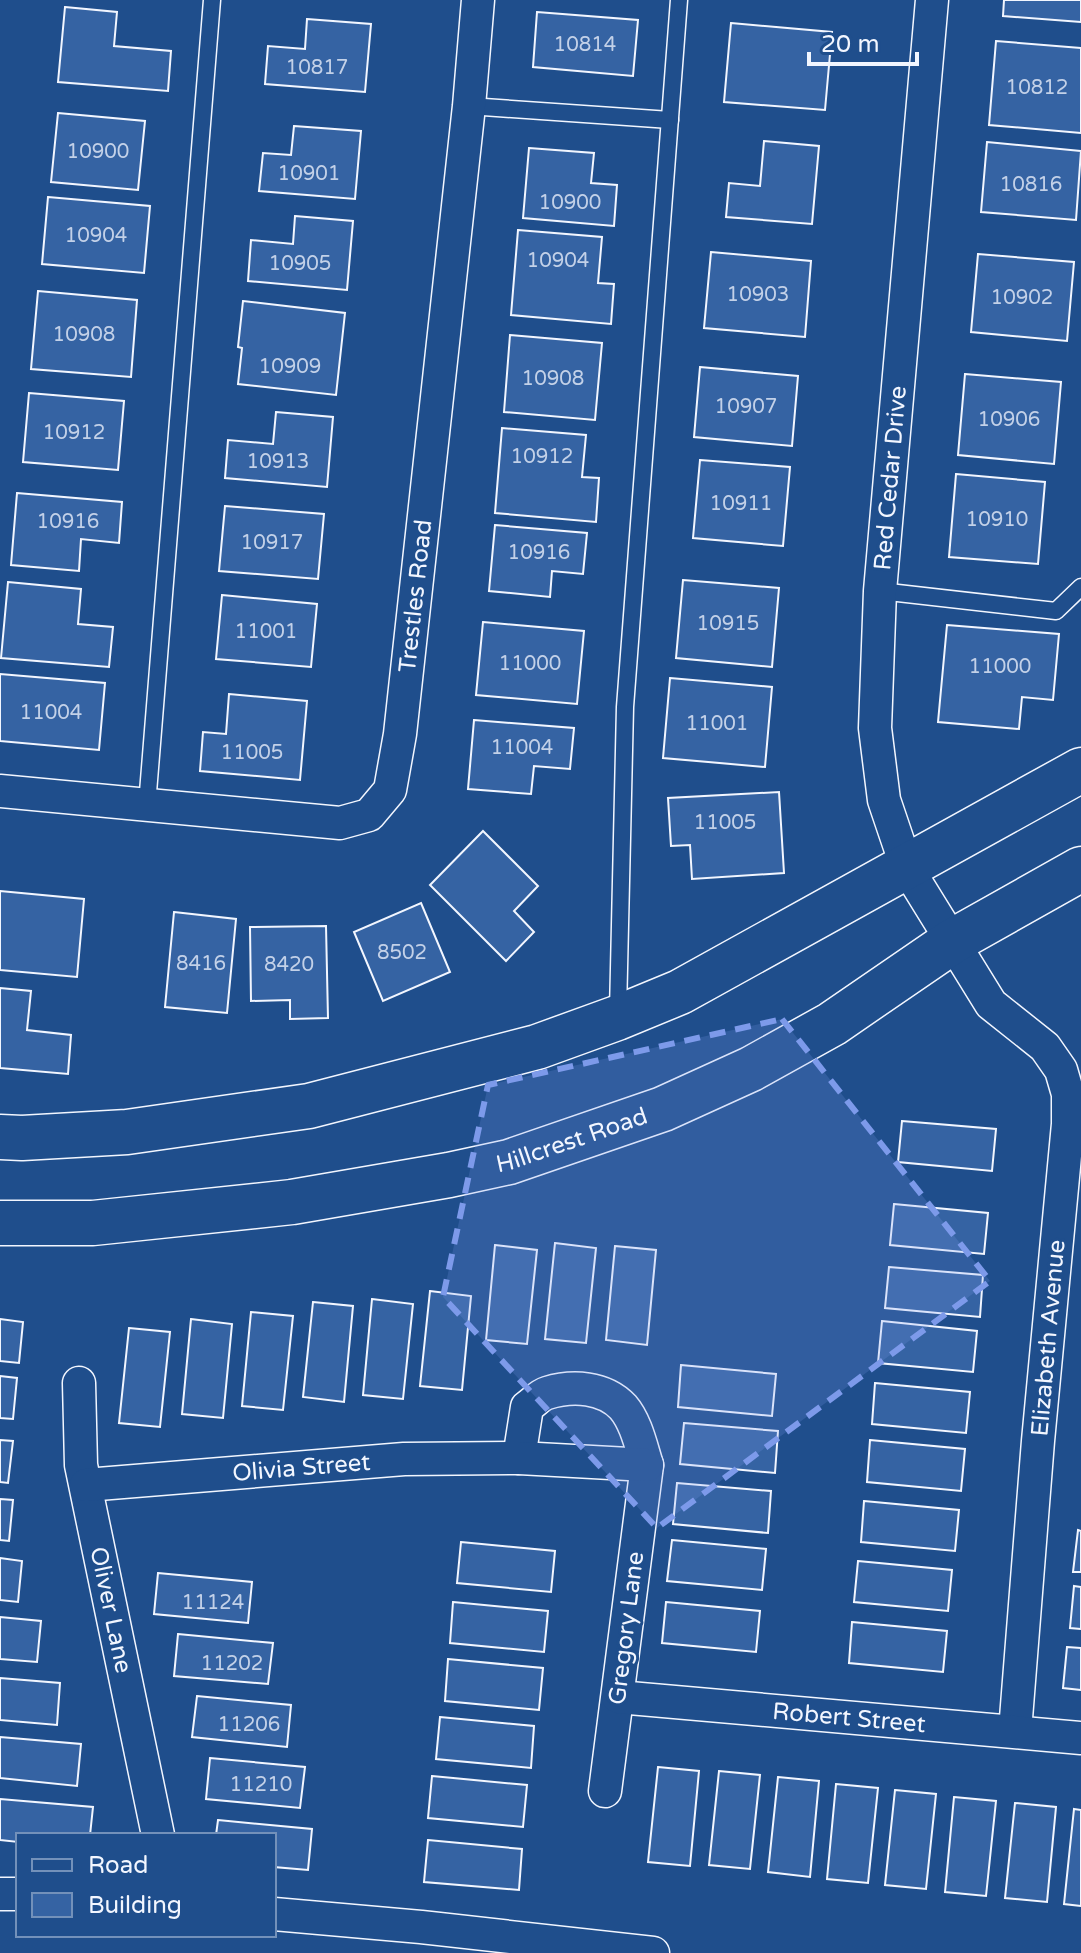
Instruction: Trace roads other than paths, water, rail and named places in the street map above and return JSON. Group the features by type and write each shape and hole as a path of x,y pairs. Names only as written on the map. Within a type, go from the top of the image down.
{"main road":[{"path":"0,1137 127,1132 309,1106 537,1047 680,992 1081,770"},
{"name":"Hillcrest Road","path":"0,1223 93,1223 292,1202 509,1162 663,1109 751,1069 832,1024 953,941 1081,869"}],"street":[{"name":"Trestles Road","path":"0,791 340,823 369,815 390,790 402,719 478,0"},
{"name":"Red Cedar Drive","path":"932,0 880,591 875,728 884,800 907,868 953,941"},
{"name":"Elizabeth Avenue","path":"953,941 991,1004 1045,1047 1061,1070 1068,1094 1068,1124 1015,1731"},
{"name":"Oliver Lane","path":"79,1383 81,1465 158,1833"},
{"path":"519,1458 527,1407 545,1394 578,1388 609,1395 625,1409 647,1465"},
{"name":"Olivia Street","path":"86,1485 404,1459 519,1458 647,1465"},
{"name":"Gregory Lane","path":"605,1791 647,1465"},
{"name":"Robert Street","path":"618,1697 1081,1738"},
{"path":"276,1914 653,1953"}],"lane":[{"path":"147,805 212,0"},
{"path":"617,1018 625,707 679,0"},
{"path":"469,106 670,120"},
{"path":"880,591 1056,611 1081,587"}]}
